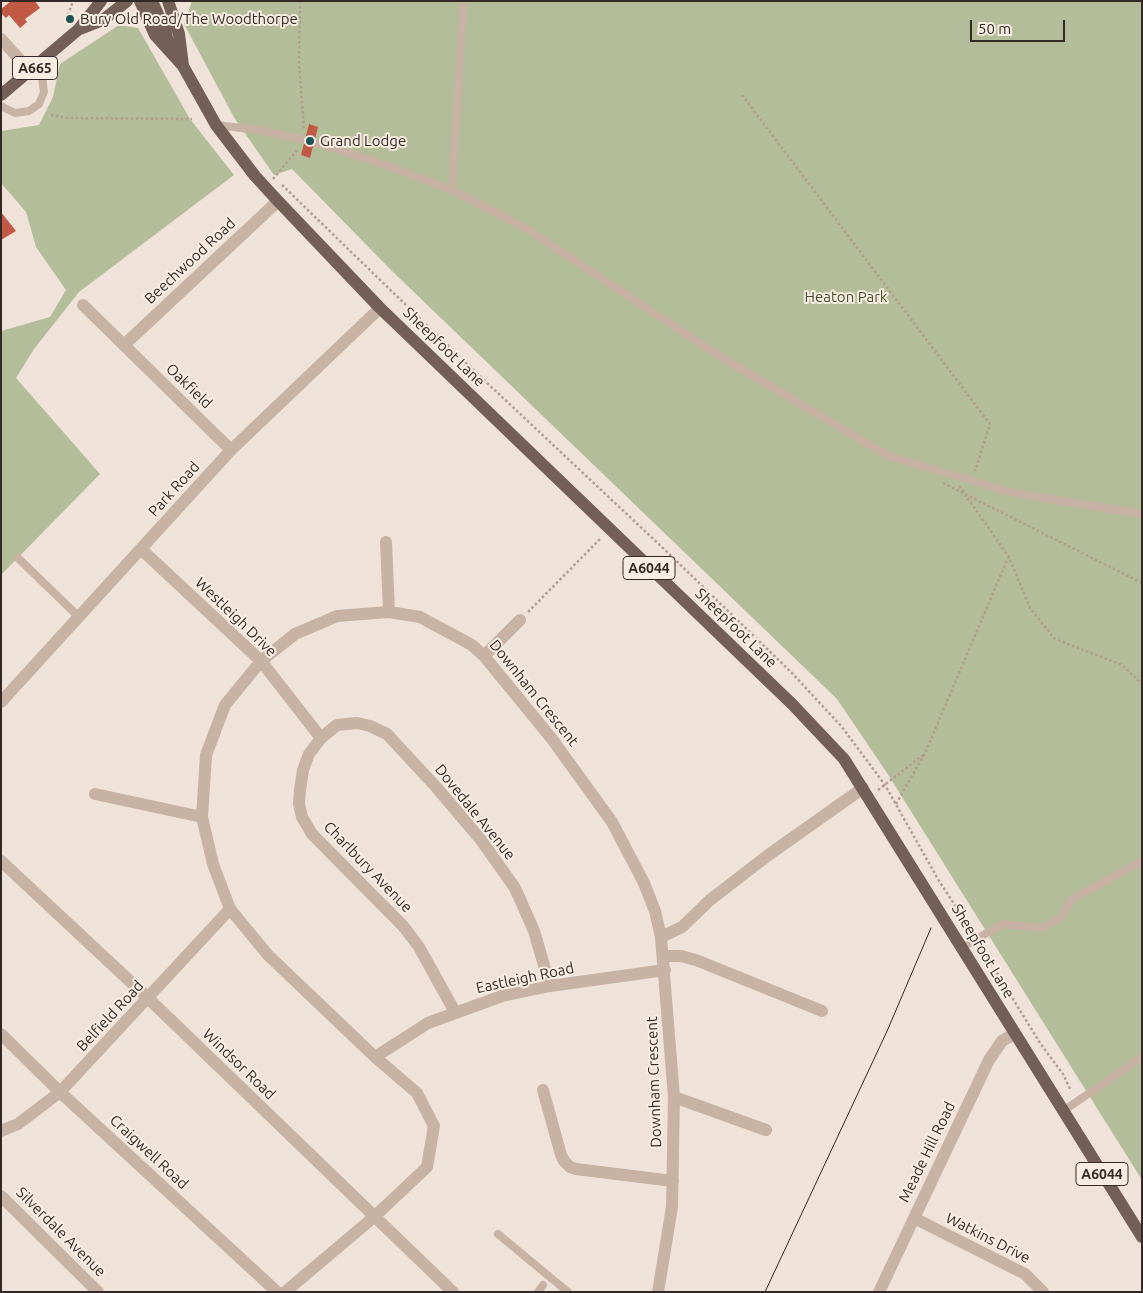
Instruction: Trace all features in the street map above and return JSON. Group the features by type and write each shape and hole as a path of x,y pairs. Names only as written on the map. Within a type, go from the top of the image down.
{"main road":[{"name":"A665","path":"1,95 79,29 101,1"},
{"name":"A665","path":"79,29 103,20 127,1"},
{"name":"Sheepfoot Lane","path":"140,1 155,35 170,49 183,66 216,126 278,201 380,308 830,742 866,792 1142,1238"},
{"path":"152,1 165,30 170,49"},
{"name":"Sheepfoot Lane","path":"168,1 180,34 183,66"},
{"path":"174,18 175,1"}],"street":[{"path":"1,40 35,67"},
{"name":"Beechwood Road","path":"124,345 278,201"},
{"name":"Oakfield","path":"83,305 231,450"},
{"name":"Park Road","path":"1,702 142,550 231,450 380,308"},
{"path":"386,542 389,612"},
{"name":"Westleigh Drive","path":"142,550 261,661 321,738"},
{"name":"Downham Crescent","path":"285,1292 374,1217 427,1167 434,1126 416,1093 375,1057 268,955 230,909 213,864 202,817 206,755 225,705 261,661 295,634 337,616 389,612 420,618 472,645 484,656 552,739 612,822 644,883 655,911 662,937 674,1098 672,1208 658,1292"},
{"path":"484,656 520,620"},
{"name":"Dovedale Avenue","path":"321,738 337,725 347,723 370,726 387,734 437,788 481,840 515,888 534,931 550,986"},
{"name":"Charlbury Avenue","path":"321,738 308,754 303,770 299,804 302,817 312,834 404,926 420,947 455,1012"},
{"path":"662,937 682,927 710,900 767,856 866,792"},
{"path":"95,794 202,817"},
{"name":"Windsor Road","path":"1,861 149,999 453,1292"},
{"name":"Belfield Road","path":"1,1131 18,1124 60,1092 149,999 230,909"},
{"path":"663,956 681,956 696,960 822,1010"},
{"name":"Eastleigh Road","path":"375,1057 428,1023 502,996 550,986 665,970"},
{"name":"Craigwell Road","path":"1,1034 60,1092 277,1292"},
{"name":"Meade Hill Road","path":"879,1292 989,1060 1002,1041 1014,1034"},
{"path":"543,1090 561,1155 564,1162 570,1167 673,1182"},
{"path":"674,1098 766,1130"},
{"name":"Silverdale Avenue","path":"1,1196 98,1292"},
{"name":"Watkins Drive","path":"914,1218 1025,1274 1043,1292"}],"lane":[{"path":"452,190 463,6"},
{"path":"1,106 15,113 29,111 39,104 44,92 35,67"},
{"path":"216,126 258,130 303,139"},
{"path":"314,142 391,167 452,190 524,227 713,352 888,456 1014,493 1142,514"},
{"path":"18,558 79,617"},
{"path":"962,948 1003,924 1043,928 1061,917 1071,900 1140,862"},
{"path":"1062,1111 1142,1057"},
{"path":"498,1234 568,1292"}],"path":[{"path":"68,15 73,1"},
{"path":"266,188 299,148 303,139 304,129 299,62 300,1"},
{"path":"742,95 990,424 972,480"},
{"path":"51,115 66,118 192,119"},
{"path":"950,473 1009,557 1030,608 1055,639 1122,665 1142,684"},
{"path":"939,482 1142,583"},
{"path":"520,620 610,530"},
{"path":"896,804 925,753 1009,557"},
{"path":"866,792 925,753"}],"green space":[{"name":"Heaton Park","path":"192,1 1142,1 1142,1180 887,773 837,699 392,271 292,169 274,175 235,119 184,24"},
{"path":"119,25 138,28 190,119 234,175 79,292 34,349 16,378 100,474 1,575 1,331 50,317 66,290 36,247 26,212 1,183 1,131 39,125 53,97 60,64"}],"building":[{"path":"11,1 35,1 40,8 25,19 27,22 20,28 9,15 6,18 1,13 1,9"},
{"name":"Grand Lodge","path":"309,124 318,127 310,158 301,155"},
{"path":"1,212 16,231 1,240"}],"tram line":[{"path":"765,1292 888,1029 931,928"}],"place":[{"name":"Bury Old Road/The Woodthorpe","path":"70,19"},
{"name":"Grand Lodge","path":"310,141"}]}
